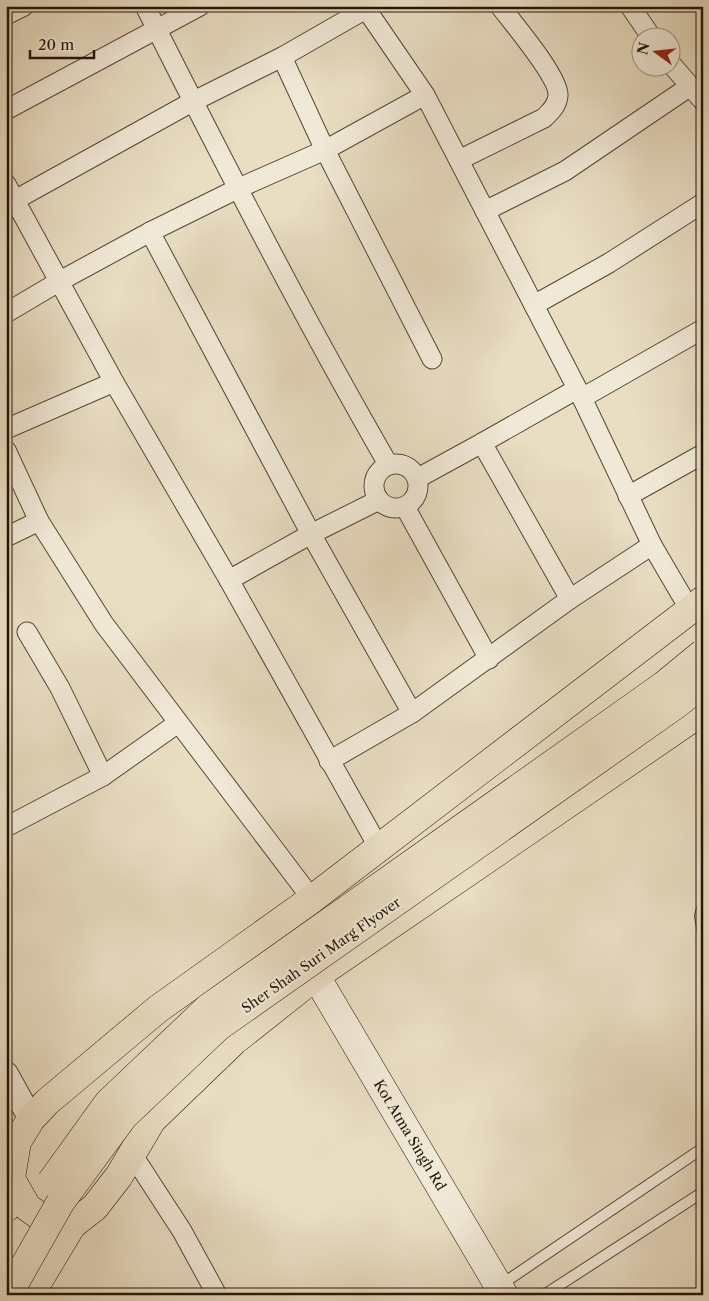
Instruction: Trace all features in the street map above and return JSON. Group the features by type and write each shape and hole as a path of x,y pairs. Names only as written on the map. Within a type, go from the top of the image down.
{"highway":[{"path":"6,1208 17,1142 31,1119 47,1102 158,1009 312,899 697,605"},
{"name":"Sher Shah Suri Marg Flyover","path":"6,1262 44,1192 108,1103 208,1008 664,685 703,653"},
{"name":"Sher Shah Suri Marg Flyover","path":"8,1295 60,1202 124,1116 218,1027 669,709 703,683"},
{"path":"30,1295 72,1226 95,1207 119,1176 152,1120 234,1041 316,976 703,712"},
{"path":"91,1067 122,1064 140,1075 153,1093 152,1120"},
{"path":"10,1179 26,1207 52,1225 72,1226"}],"main road":[{"name":"Kot Atma Singh Rd","path":"282,919 502,1291"}],"street":[{"path":"6,15 24,6"},
{"path":"145,6 192,102 240,188 341,382 388,464"},
{"path":"6,110 200,6"},
{"path":"458,160 544,118 557,101 558,94 555,85 535,52 500,6"},
{"path":"630,6 645,28"},
{"path":"15,200 192,102 282,57 367,7 425,95 579,394 652,545 697,605"},
{"path":"282,57 325,150 432,359"},
{"path":"682,78 703,101"},
{"path":"485,211 565,171 689,87"},
{"path":"6,313 150,232 240,188 325,150 425,95"},
{"path":"6,184 114,382 229,580 379,848"},
{"path":"534,305 609,263 703,203"},
{"path":"150,232 312,534 412,713"},
{"path":"418,478 703,329"},
{"path":"6,429 114,382"},
{"path":"482,443 570,599"},
{"path":"6,450 39,521 104,624 312,899"},
{"path":"628,496 703,454"},
{"path":"400,463 411,468 418,478 419,490 414,500 404,507 393,508 379,500 375,494 374,482 379,471 388,464 400,463"},
{"path":"229,580 312,534 379,500"},
{"path":"404,507 489,659"},
{"path":"6,537 39,521"},
{"path":"329,761 412,713 570,599 652,545"},
{"path":"27,632 60,688 103,776"},
{"path":"7,823 103,776 178,723"},
{"path":"6,1074 31,1119"},
{"path":"132,1154 182,1231 217,1295"}],"lane":[{"path":"703,905 700,916 703,934"},
{"path":"502,1291 703,1148"},
{"path":"544,1295 703,1192"}]}
